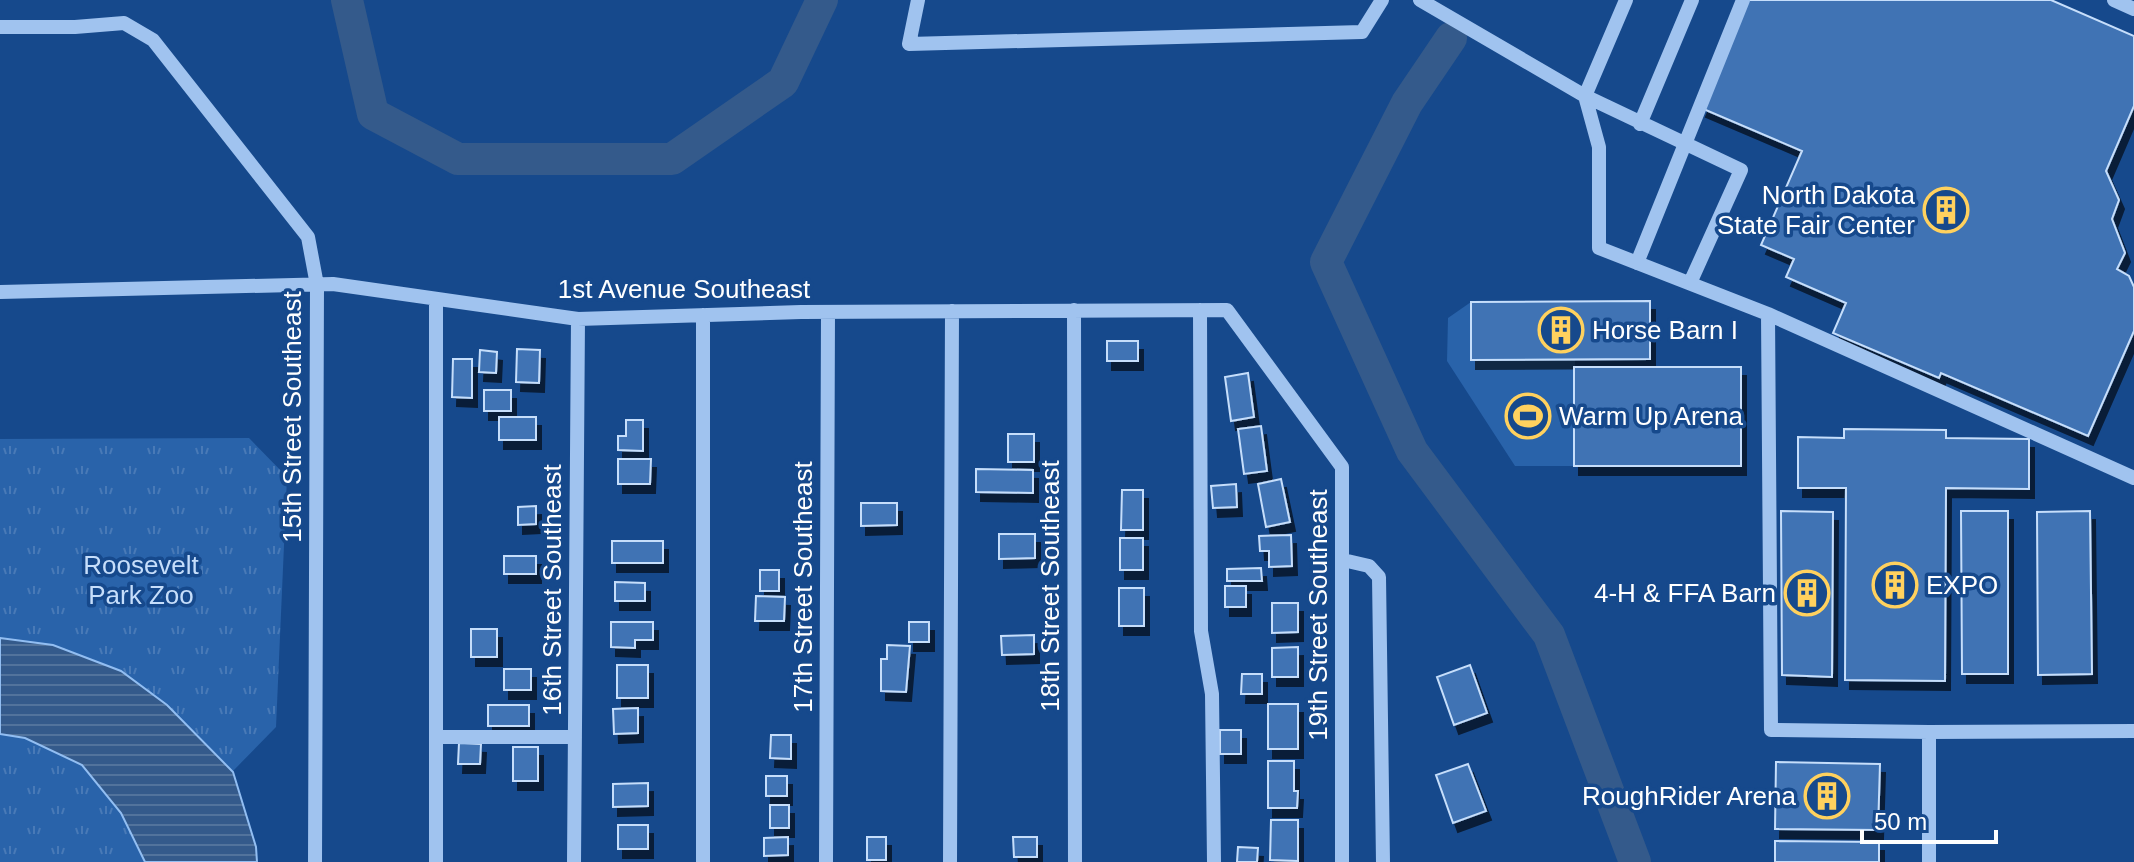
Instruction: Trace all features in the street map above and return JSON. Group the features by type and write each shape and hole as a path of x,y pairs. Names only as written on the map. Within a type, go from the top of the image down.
{"street":[{"path":"918,0 909,44 1362,32 1382,0"},
{"path":"1420,0 1585,96 1741,170 1690,283"},
{"path":"1626,0 1585,96 1599,147 1599,248 1768,314 2134,478"},
{"path":"1640,124 1692,0"},
{"path":"1637,263 1743,0"},
{"path":"2114,0 2134,9"},
{"name":"15th Street Southeast","path":"0,27 75,27 124,23 153,40 308,237 317,285 315,862"},
{"name":"1st Avenue Southeast","path":"0,292 333,284 578,319 828,312 1227,310"},
{"path":"436,299 436,862"},
{"name":"18th Street Southeast","path":"1074,310 1075,862"},
{"path":"1200,310 1201,631 1212,694 1214,862"},
{"name":"19th Street Southeast","path":"1227,310 1342,467 1342,862"},
{"path":"950,862 952,311"},
{"name":"17th Street Southeast","path":"826,862 828,312"},
{"path":"1768,314 1771,730 2134,731"},
{"path":"703,315 703,862"},
{"name":"16th Street Southeast","path":"574,862 578,319"},
{"path":"1343,560 1369,566 1379,577 1383,862"},
{"path":"1929,732 1929,862"},
{"path":"436,737 575,737"}],"green space":[{"name":"Warm Up Arena","path":"1471,302 1472,360 1575,359 1574,466 1515,466 1447,361 1448,318"},
{"name":"Roosevelt Park Zoo","path":"249,438 287,477 276,727 144,862 0,862 0,439"}],"shaded area":[{"path":"0,638 53,645 121,671 167,705 233,772 256,847 257,862 145,862 121,813 82,765 25,738 0,734"}],"building":[{"name":"North Dakota State Fair Center","path":"1747,0 2051,0 2134,36 2134,106 2106,171 2119,200 2112,219 2125,253 2117,269 2129,276 2134,287 2134,331 2088,436 1941,373 1939,378 1833,333 1846,303 1786,277 1794,259 1761,245 1802,151 1701,108"},
{"name":"Horse Barn I","path":"1650,301 1650,359 1471,360 1471,302"},
{"path":"1107,341 1138,341 1138,361 1107,361"},
{"path":"517,349 540,350 539,383 516,382"},
{"path":"480,350 497,352 496,373 479,372"},
{"path":"453,359 472,359 472,398 452,397"},
{"path":"1574,367 1741,367 1741,466 1574,466"},
{"path":"1248,373 1254,417 1231,421 1225,377"},
{"path":"484,390 511,390 511,411 484,411"},
{"path":"499,417 536,417 536,440 499,440"},
{"path":"626,420 643,420 643,451 618,450 618,436 626,436"},
{"path":"1261,426 1267,471 1244,474 1238,429"},
{"name":"EXPO","path":"1844,429 1946,430 1946,438 2029,439 2029,489 1946,488 1945,681 1845,680 1846,488 1798,488 1798,437 1844,438"},
{"path":"1008,434 1034,434 1034,462 1008,462"},
{"path":"618,459 651,459 650,484 618,484"},
{"path":"976,469 1033,470 1033,493 976,492"},
{"path":"1281,479 1290,522 1266,527 1258,484"},
{"path":"1236,484 1237,507 1213,508 1211,486"},
{"path":"1122,490 1143,490 1143,530 1121,530"},
{"path":"861,503 897,503 897,525 861,526"},
{"path":"536,506 536,524 518,525 518,507"},
{"name":"4-H & FFA Barn","path":"1781,511 1833,512 1832,677 1782,675"},
{"path":"1961,511 2008,511 2008,674 1962,674"},
{"path":"2090,511 2092,674 2038,675 2037,512"},
{"path":"999,534 1035,534 1035,558 999,559"},
{"path":"1291,535 1292,566 1269,567 1269,551 1260,551 1259,536"},
{"path":"1120,538 1143,538 1143,570 1120,570"},
{"path":"612,541 663,541 663,563 612,563"},
{"path":"504,556 536,556 536,574 504,574"},
{"path":"1261,568 1262,581 1227,581 1227,569"},
{"path":"760,570 779,570 779,591 760,591"},
{"path":"615,582 645,583 645,601 615,601"},
{"path":"1225,586 1246,586 1246,607 1225,607"},
{"path":"1119,588 1144,588 1144,626 1119,626"},
{"path":"756,596 785,597 784,621 755,621"},
{"path":"1272,603 1298,603 1298,632 1272,633"},
{"path":"611,622 653,622 653,640 635,640 635,648 611,647"},
{"path":"909,622 929,622 929,642 909,642"},
{"path":"471,629 497,629 497,657 471,657"},
{"path":"1034,635 1034,654 1002,655 1001,636"},
{"path":"887,645 910,646 906,692 881,691 881,659 887,659"},
{"path":"1298,647 1298,677 1272,677 1272,648"},
{"path":"617,665 648,665 648,698 617,698"},
{"path":"1470,665 1487,713 1454,725 1437,677"},
{"path":"504,669 531,669 531,690 504,690"},
{"path":"1242,674 1262,674 1262,694 1241,694"},
{"path":"1268,704 1298,704 1298,749 1268,749"},
{"path":"488,705 529,705 529,726 488,726"},
{"path":"638,708 638,733 614,734 613,709"},
{"path":"1220,730 1241,730 1241,754 1220,754"},
{"path":"771,735 791,735 791,759 770,758"},
{"path":"459,743 481,744 480,764 458,764"},
{"path":"513,747 538,747 538,781 513,781"},
{"path":"1268,761 1294,761 1297,808 1268,808"},
{"name":"RoughRider Arena","path":"1776,762 1880,764 1878,830 1775,829"},
{"path":"1468,764 1486,811 1453,823 1436,775"},
{"path":"766,776 787,776 787,796 766,796"},
{"path":"648,783 648,806 613,807 613,784"},
{"path":"770,805 789,805 789,828 770,828"},
{"path":"1271,820 1298,820 1298,861 1270,860"},
{"path":"618,825 648,825 648,849 618,849"},
{"path":"788,837 788,855 764,856 764,838"},
{"path":"867,837 886,837 886,860 867,860"},
{"path":"1013,837 1037,837 1037,857 1014,857"},
{"path":"1775,841 1879,842 1879,862 1775,862"},
{"path":"1238,847 1258,848 1257,862 1237,862"}],"waterway":[{"path":"347,0 373,114 458,159 672,159 783,82 822,0"},
{"path":"1451,38 1407,103 1326,262 1412,451 1549,635 1635,862"}],"place":[{"name":"North Dakota State Fair Center","path":"1946,210"},
{"name":"Horse Barn I","path":"1561,330"},
{"name":"Warm Up Arena","path":"1528,416"},
{"name":"EXPO","path":"1895,585"},
{"name":"4-H & FFA Barn","path":"1807,593"},
{"name":"RoughRider Arena","path":"1827,796"}]}
